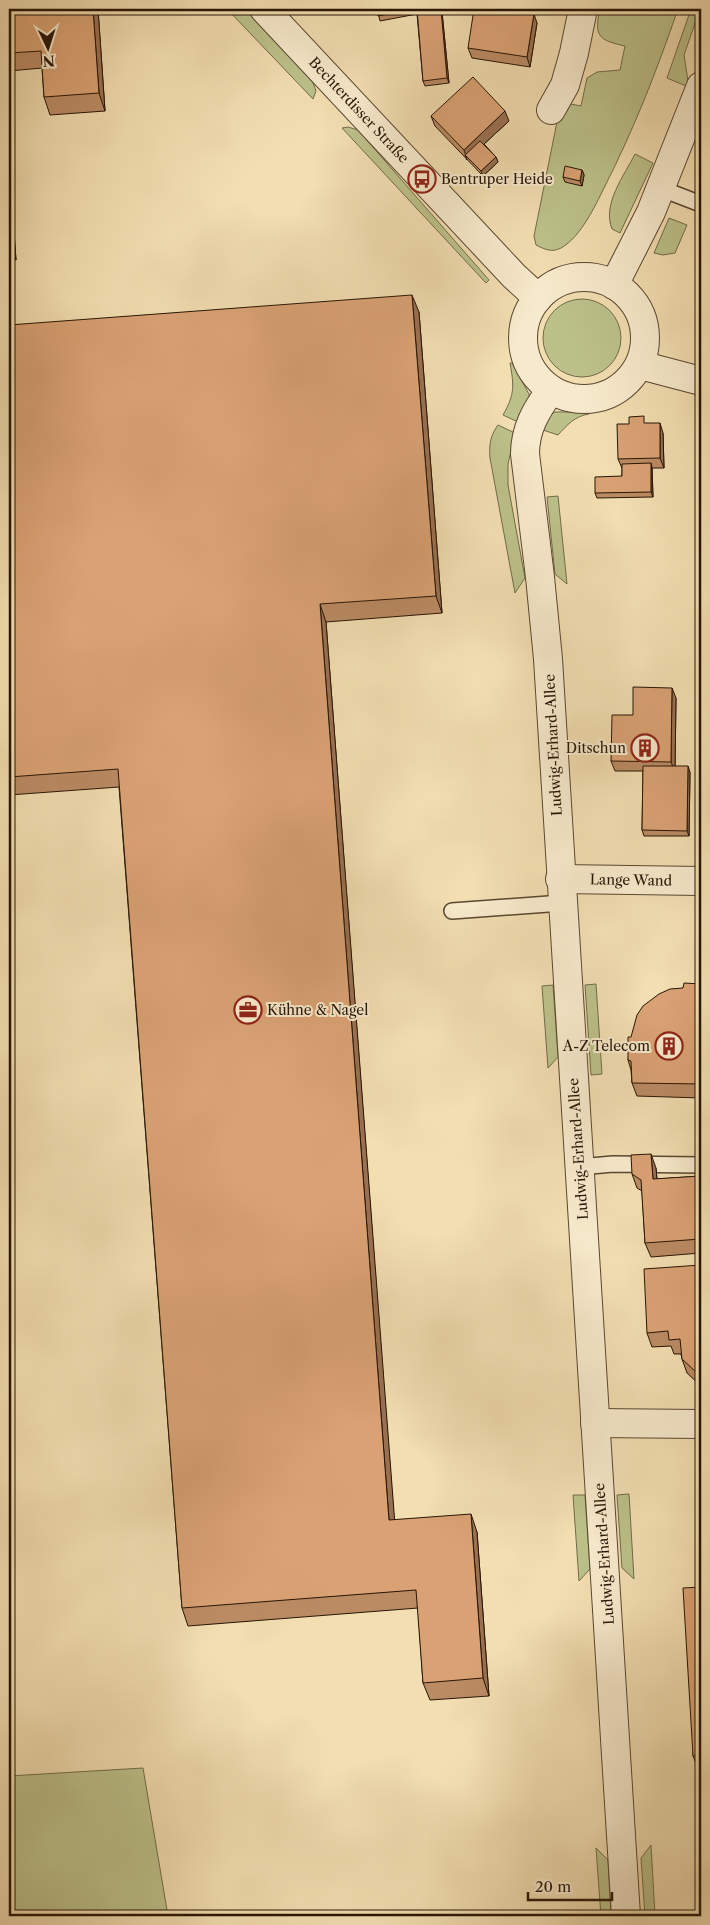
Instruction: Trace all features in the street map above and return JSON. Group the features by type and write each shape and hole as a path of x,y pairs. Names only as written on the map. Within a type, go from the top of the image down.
{"street":[{"name":"Bechterdisser Straße","path":"264,9 507,269 538,298"},
{"path":"551,110 565,85 583,9"},
{"path":"614,285 662,189 701,86"},
{"path":"574,278 595,278 614,285 629,296 639,311 645,329 645,347 640,365 627,382 610,394 591,399 570,398 551,390 535,376 525,357 522,336 526,316 538,298 554,285 574,278"},
{"path":"640,365 701,381"},
{"name":"Ludwig-Erhard-Allee","path":"551,390 533,416 525,442 525,454 546,640 626,1916"},
{"name":"Lange Wand","path":"561,891 701,882"},
{"path":"595,1423 701,1424"}],"lane":[{"path":"662,189 701,204"},
{"path":"452,911 561,891"},
{"path":"579,1167 613,1164 701,1165"}],"green space":[{"path":"227,9 246,9 312,80 316,91 313,99"},
{"path":"600,9 678,9 635,121 616,165 592,212 581,229 568,243 561,248 548,250 536,245 534,236 561,102 581,106 587,78 597,72 620,70 625,46 604,39 600,35 598,31 598,18"},
{"path":"691,9 700,9 684,55 688,81 686,86 667,78"},
{"path":"348,127 358,130 489,280 486,283 342,128"},
{"path":"635,154 653,163 620,233 612,229 610,210 620,181"},
{"path":"669,218 687,225 675,253 663,255 654,253"},
{"path":"582,299 597,302 609,311 618,323 621,338 618,353 609,365 597,374 582,377 567,374 555,365 546,353 543,338 546,323 555,311 567,302"},
{"path":"510,363 512,363 529,394 530,402 520,423 503,415 512,395"},
{"path":"555,412 589,412 589,414 575,419 558,435 540,429 550,415"},
{"path":"498,425 515,433 508,464 508,485 525,578 515,593 490,458 491,441"},
{"path":"558,496 567,584 555,574 547,497"},
{"path":"596,984 602,1074 591,1075 585,985"},
{"path":"553,985 558,1057 548,1068 542,986"},
{"path":"629,1494 634,1579 622,1568 617,1495"},
{"path":"573,1495 585,1495 590,1569 579,1581"},
{"path":"143,1768 168,1916 9,1916 9,1776"},
{"path":"651,1845 655,1916 645,1916 641,1858"},
{"path":"596,1848 608,1860 611,1916 601,1916"}],"building":[{"path":"9,9 93,9 99,93 44,97 41,51 9,53"},
{"path":"377,9 415,9 378,16"},
{"path":"417,9 441,9 447,78 423,81"},
{"path":"474,9 499,11 499,9 507,9 534,14 527,57 468,48"},
{"path":"473,77 505,111 464,150 431,116"},
{"path":"480,141 496,157 481,171 465,155"},
{"path":"565,166 582,170 580,181 563,177"},
{"name":"Kühne & Nagel","path":"412,295 436,596 320,604 389,1520 471,1514 483,1678 423,1683 416,1590 182,1608 118,769 9,777 9,325"},
{"path":"644,416 644,423 660,423 660,458 618,459 617,424 629,424 629,417"},
{"path":"651,463 651,492 595,493 595,477 622,476 622,464"},
{"name":"Ditschun","path":"633,687 672,688 671,762 611,761 612,715 633,715"},
{"name":"Ditschun","path":"643,766 688,766 687,831 642,830"},
{"name":"A-Z Telecom","path":"684,983 701,984 701,1084 632,1083 631,1061 628,1060 628,1037 631,1037 637,1015 643,1006 659,994 670,989 683,988"},
{"path":"651,1154 653,1179 701,1176 701,1239 645,1243 641,1180 632,1174 631,1155"},
{"path":"701,1265 701,1372 696,1372 682,1359 680,1339 669,1340 668,1331 647,1333 644,1269"},
{"path":"701,1587 701,1756 693,1756 683,1588"}],"place":[{"name":"Bentruper Heide","path":"422,179"},
{"name":"Ditschun","path":"645,748"},
{"name":"Kühne & Nagel","path":"248,1010"},
{"name":"A-Z Telecom","path":"669,1046"}]}
